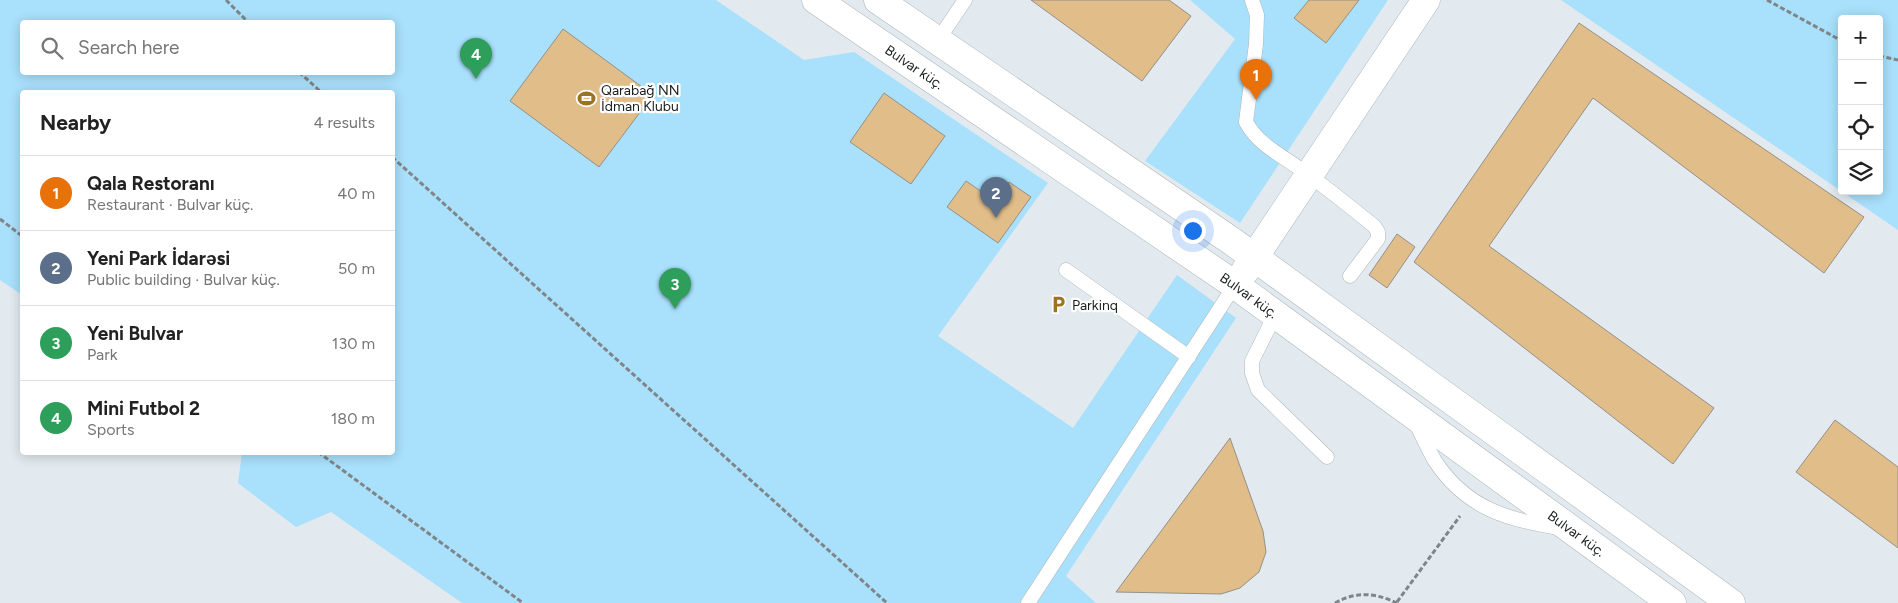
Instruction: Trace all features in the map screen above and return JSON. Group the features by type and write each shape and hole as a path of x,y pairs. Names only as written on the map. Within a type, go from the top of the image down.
{"street":[{"name":"Bulvar küç.","path":"816,0 1235,286 1672,603"},
{"path":"878,0 1254,257 1731,603"},
{"path":"1235,286 1426,0"},
{"path":"888,49 908,20"}],"lane":[{"path":"938,40 965,0"},
{"path":"1252,0 1257,15 1256,44 1246,122 1251,131 1261,141 1310,175 1374,226 1378,232 1378,239 1350,276"},
{"path":"1066,270 1189,357"},
{"path":"1028,603 1235,286"},
{"path":"1276,315 1252,360 1252,373 1258,390 1327,457"},
{"path":"1412,414 1435,460 1450,480 1472,500 1497,514 1524,522 1570,529"}],"path":[{"path":"226,0 246,20"},
{"path":"1767,0 1838,39"},
{"path":"1883,57 1898,60"},
{"path":"302,75 319,90"},
{"path":"395,160 887,603"},
{"path":"0,219 20,234"},
{"path":"322,455 523,603"},
{"path":"1336,603 1346,597 1363,594 1380,596 1397,603 1472,500"}],"shaded area":[{"path":"0,0 716,0 804,60 854,52 1048,183 938,336 1073,428 1177,275 1236,318 1066,576 1096,603 462,603 331,512 296,527 238,483 242,455 395,455 395,90 20,90 20,294 0,280"},
{"path":"1190,0 1388,0 1240,223 1145,161 1235,39"},
{"path":"1561,0 1898,0 1898,230 1847,195 1883,195 1883,15 1838,15 1838,189"}],"building":[{"path":"1031,0 1169,0 1191,16 1142,81"},
{"path":"1309,0 1359,0 1326,43 1294,18"},
{"path":"1579,23 1864,217 1824,273 1593,98 1489,246 1714,408 1673,464 1414,262"},
{"path":"563,29 653,95 599,167 510,101"},
{"path":"884,93 945,136 911,184 850,142"},
{"path":"966,181 995,201 1009,182 1031,197 998,243 947,207"},
{"path":"1397,234 1415,247 1387,288 1369,275"},
{"path":"1835,420 1898,467 1898,548 1796,472"},
{"path":"1230,438 1263,531 1266,552 1259,572 1240,588 1221,594 1116,592"}],"place":[{"name":"Mini Futbol 2","path":"476,79"},
{"name":"Qarabağ NN İdman Klubu","path":"587,98"},
{"name":"Qala Restoranı","path":"1256,100"},
{"name":"Yeni Park İdarəsi","path":"996,218"},
{"name":"Parkinq","path":"1058,305"},
{"name":"Yeni Bulvar","path":"675,309"}]}
